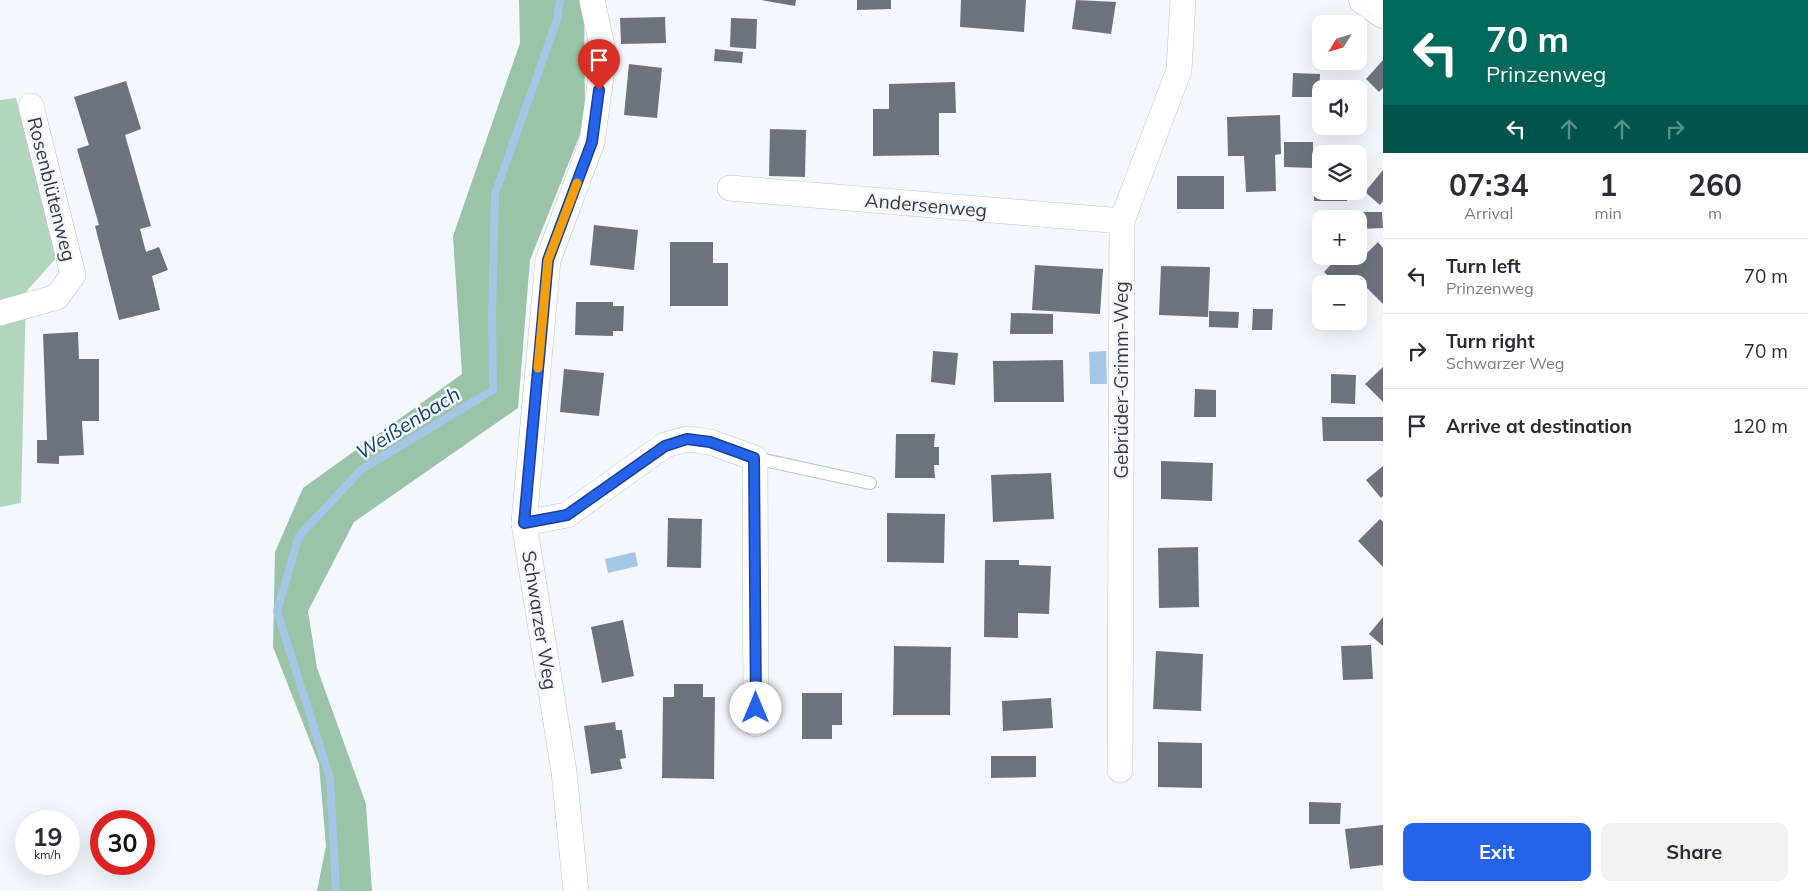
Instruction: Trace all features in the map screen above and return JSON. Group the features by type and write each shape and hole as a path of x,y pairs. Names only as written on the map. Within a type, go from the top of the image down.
{"main road":[{"path":"1363,0 1383,14"}],"street":[{"name":"Schwarzer Weg","path":"576,891 564,772 524,523 548,260 592,142 603,65 604,55 592,0"},
{"name":"Gebrüder-Grimm-Weg","path":"1120,770 1122,221 1179,70 1183,0"},
{"name":"Rosenblütenweg","path":"0,313 57,297 73,275 31,106"},
{"name":"Andersenweg","path":"730,188 1122,221"},
{"path":"524,523 567,515 665,446 687,439 710,442 754,458 756,724"}],"lane":[{"path":"754,458 870,483"}],"green space":[{"path":"519,0 584,0 585,122 530,260 518,408 354,522 308,611 317,668 366,804 372,891 317,891 326,846 319,764 273,647 275,552 303,488 462,374 453,236 520,43"},
{"path":"16,98 56,258 26,292 21,503 0,507 0,100"}],"water":[{"path":"1106,351 1107,384 1090,384 1089,352"},
{"path":"635,552 638,566 608,573 605,559"}],"building":[{"path":"761,0 796,0 795,6"},
{"path":"857,0 891,0 891,9 857,10"},
{"path":"961,0 1026,0 1024,32 960,27"},
{"path":"1076,0 1116,2 1111,34 1072,29"},
{"path":"665,17 666,43 621,44 620,18"},
{"path":"731,18 757,19 756,49 730,47"},
{"path":"715,49 743,52 742,63 714,61"},
{"path":"1383,60 1383,88 1379,92 1366,79"},
{"path":"629,64 662,68 657,118 624,115"},
{"path":"1293,73 1320,74 1320,80 1312,80 1312,97 1292,97"},
{"path":"126,81 141,129 125,135 151,226 140,229 146,252 159,247 168,270 152,276 160,310 119,320 95,226 99,225 77,149 89,145 74,97"},
{"path":"955,82 956,113 939,113 939,155 873,156 873,109 889,109 889,84"},
{"path":"1280,115 1281,154 1275,155 1276,191 1246,192 1244,156 1228,156 1227,117"},
{"path":"770,129 806,130 805,177 769,176"},
{"path":"1284,142 1313,142 1312,168 1284,167"},
{"path":"1383,170 1383,201 1380,205 1367,194 1367,190"},
{"path":"1177,176 1224,176 1224,209 1177,209"},
{"path":"1314,200 1347,200 1347,201"},
{"path":"1367,212 1382,212 1383,228 1367,229"},
{"path":"594,225 638,230 634,270 590,265"},
{"path":"670,242 713,242 713,263 728,263 728,306 670,306"},
{"path":"1378,242 1383,248 1383,304 1367,288 1367,275 1327,275 1324,272 1331,265 1367,265 1367,253"},
{"path":"1035,265 1103,269 1100,314 1032,310"},
{"path":"1161,266 1210,267 1208,317 1159,315"},
{"path":"576,302 613,302 613,306 624,306 623,331 613,331 613,336 575,335"},
{"path":"1253,309 1273,309 1272,330 1252,330"},
{"path":"1209,311 1239,312 1238,328 1209,327"},
{"path":"1011,313 1053,314 1053,334 1010,334"},
{"path":"78,332 79,359 99,359 99,421 82,421 84,455 59,456 59,464 37,463 37,440 47,440 43,334"},
{"path":"933,351 958,353 955,385 931,382"},
{"path":"1063,360 1064,402 994,402 993,361"},
{"path":"1383,367 1383,402 1365,384"},
{"path":"564,369 604,373 599,416 560,412"},
{"path":"1331,374 1356,375 1355,404 1331,403"},
{"path":"1195,389 1216,390 1216,417 1194,417"},
{"path":"1322,417 1383,417 1383,441 1323,441"},
{"path":"896,434 935,434 934,447 939,447 939,465 934,465 935,478 895,478"},
{"path":"1161,461 1213,463 1212,501 1161,499"},
{"path":"1383,466 1383,496 1381,498 1366,480"},
{"path":"1051,473 1054,519 993,522 991,475"},
{"path":"887,513 945,514 944,563 887,562"},
{"path":"668,518 702,519 701,568 667,567"},
{"path":"1380,519 1383,522 1383,567 1358,541"},
{"path":"1198,547 1199,607 1159,608 1158,548"},
{"path":"985,560 1019,560 1019,565 1051,566 1049,614 1018,613 1018,638 984,637"},
{"path":"1383,617 1383,646 1369,634"},
{"path":"623,620 634,676 602,683 591,627"},
{"path":"1371,645 1373,679 1343,680 1341,646"},
{"path":"894,646 951,647 950,715 893,715"},
{"path":"1156,651 1203,654 1201,711 1153,709"},
{"path":"674,684 703,684 703,697 715,697 714,779 662,778 663,697 674,697"},
{"path":"802,693 842,693 842,725 832,725 832,739 802,739"},
{"path":"1051,698 1053,728 1003,731 1002,701"},
{"path":"615,722 616,730 622,730 626,758 620,759 622,769 591,774 584,726"},
{"path":"1158,742 1202,743 1202,788 1158,787"},
{"path":"991,756 1036,756 1036,777 991,778"},
{"path":"1309,802 1341,803 1340,824 1309,824"},
{"path":"1383,825 1383,865 1350,869 1345,829"}],"waterway":[{"name":"Weißenbach","path":"336,891 330,778 277,611 299,536 362,469 493,390 492,317 495,194 557,20 560,0"}],"slow traffic":[{"path":"538,368 548,260 577,183"}],"route":[{"path":"599,90 592,142 548,260 524,523 567,515 665,446 687,439 710,442 754,458 756,708"}]}
